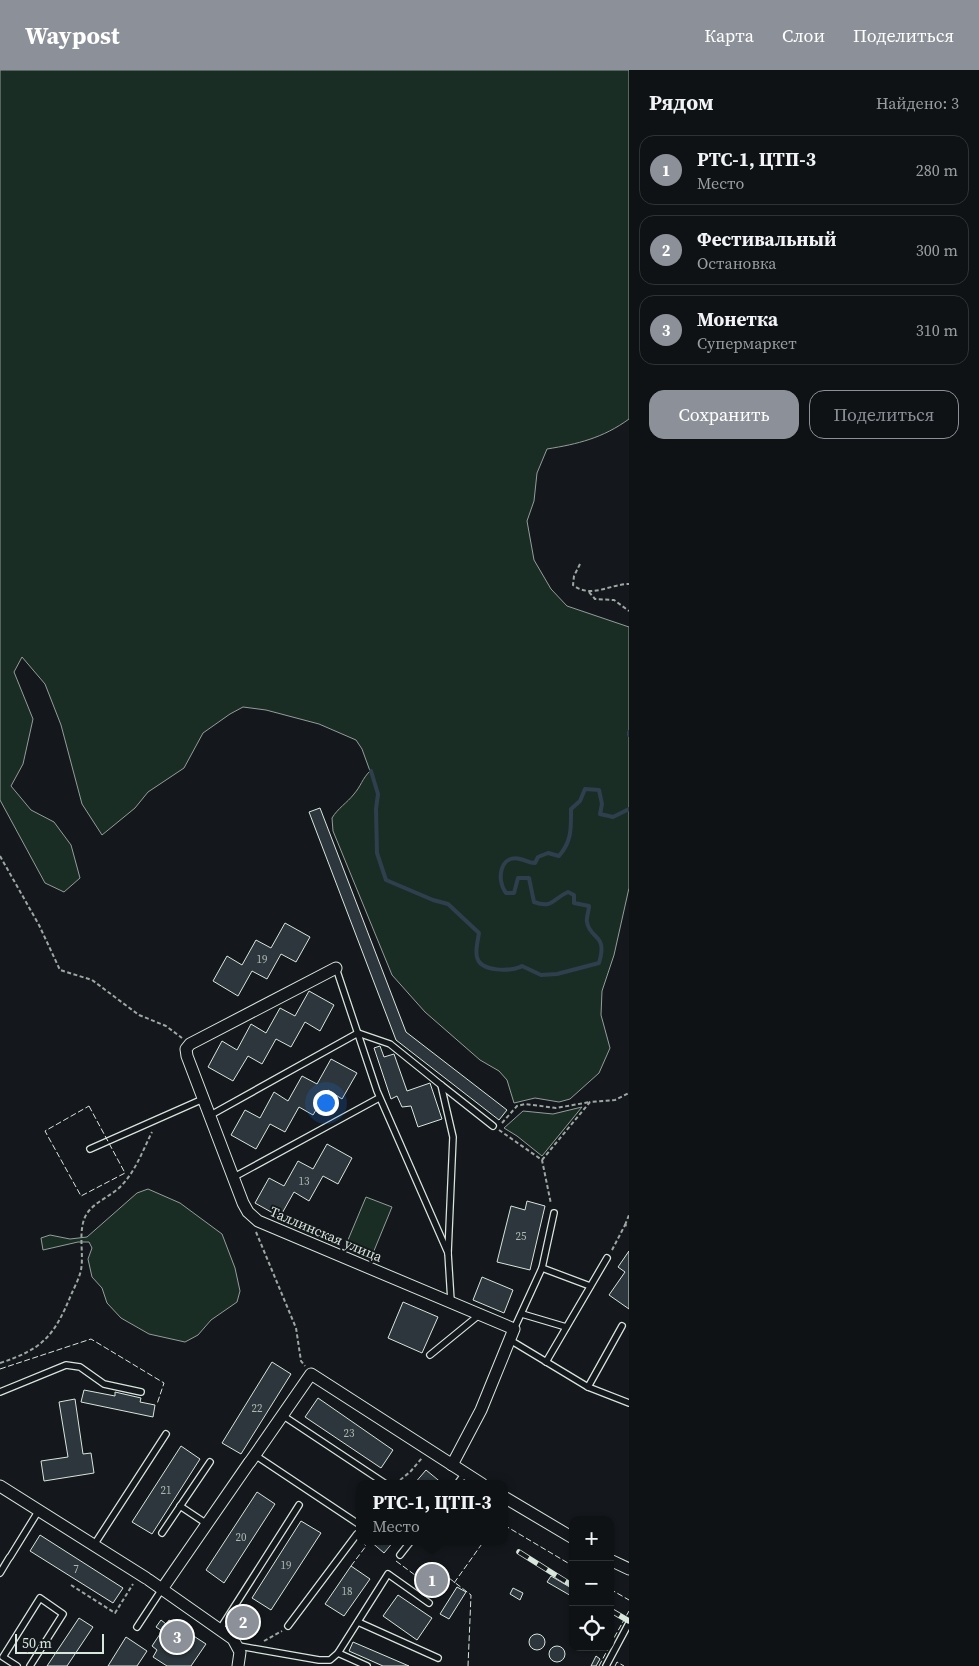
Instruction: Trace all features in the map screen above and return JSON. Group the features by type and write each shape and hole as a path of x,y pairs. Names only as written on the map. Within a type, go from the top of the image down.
{"street":[{"path":"190,1044 336,968"},
{"name":"Таллинская улица","path":"190,1044 186,1049 187,1056 248,1212 258,1221 479,1315 512,1335"},
{"path":"452,1465 481,1410 512,1335"},
{"path":"162,1589 310,1374 476,1480"},
{"path":"0,1486 145,1577 220,1629 239,1646 238,1666"},
{"path":"508,1499 569,1536"},
{"path":"612,1561 629,1569"}],"lane":[{"path":"336,968 380,1098 448,1254"},
{"path":"209,1116 358,1032 390,1044 493,1126"},
{"path":"441,1085 453,1137 448,1254 451,1304"},
{"path":"234,1177 380,1098"},
{"path":"90,1148 203,1099"},
{"path":"554,1213 542,1268 512,1335 546,1362 588,1387 629,1402"},
{"path":"546,1362 607,1258"},
{"path":"542,1268 590,1286"},
{"path":"522,1314 566,1327"},
{"path":"430,1355 479,1315"},
{"path":"588,1387 622,1326"},
{"path":"0,1392 66,1365 74,1365 104,1384 141,1392"},
{"path":"282,1415 380,1480"},
{"path":"94,1545 166,1434"},
{"path":"251,1460 356,1528"},
{"path":"162,1533 210,1462"},
{"path":"459,1480 465,1473"},
{"path":"220,1629 299,1505"},
{"path":"180,1506 207,1524"},
{"path":"0,1573 39,1510"},
{"path":"288,1626 356,1534"},
{"path":"400,1555 408,1545"},
{"path":"239,1646 319,1660 330,1660 338,1653 388,1574 429,1603"},
{"path":"137,1627 162,1589"},
{"path":"16,1666 2,1657 40,1598 63,1614 30,1666"},
{"path":"358,1622 438,1658"},
{"path":"606,1666 629,1623"},
{"path":"338,1653 367,1666"}],"path":[{"path":"580,564 574,576 573,585 579,590 589,591 629,584"},
{"path":"589,591 595,599 614,600 629,611"},
{"path":"0,856 39,926 60,970 92,980 139,1015 166,1026 190,1044"},
{"path":"493,1126 505,1121 517,1106 525,1104 556,1108 615,1100 629,1092"},
{"path":"542,1160 590,1102"},
{"path":"0,1363 16,1358 39,1344 58,1325 81,1271 82,1226 89,1211 120,1187 132,1174 159,1118"},
{"path":"493,1126 542,1160 547,1191 554,1213"},
{"path":"248,1212 296,1328 301,1361 310,1374"},
{"path":"607,1258 629,1215"},
{"path":"625,1225 629,1226"},
{"path":"400,1480 410,1472 428,1451"},
{"path":"71,1585 115,1613 145,1577"},
{"path":"251,1648 288,1626"}],"green space":[{"path":"0,70 629,70 629,419 600,436 547,449 537,473 534,501 527,521 534,560 551,589 567,606 629,627 629,888 614,955 602,991 601,1015 610,1048 599,1073 570,1099 559,1102 535,1098 514,1103 507,1080 499,1071 480,1060 425,1012 392,975 333,831 332,818 354,794 370,771 362,749 356,740 319,724 266,710 243,707 203,733 184,768 148,792 135,808 102,835 82,804 61,725 45,684 22,657 14,672 33,719 23,764 11,786 31,810 54,822 71,845 80,878 64,892 45,883 0,800"},
{"path":"582,1107 542,1156 504,1128 523,1111 553,1114"},
{"path":"148,1189 180,1203 222,1234 235,1268 240,1291 237,1302 211,1320 198,1335 185,1342 149,1334 121,1318 107,1303 102,1288 92,1277 88,1259 92,1248 89,1242 78,1242 43,1250 41,1238 50,1235 70,1239 87,1237 137,1193"},
{"path":"366,1197 392,1207 371,1258 345,1247"}],"building":[{"path":"320,808 406,1032 507,1110 499,1120 396,1040 309,812"},
{"path":"285,923 310,937 296,962 281,954 267,979 252,971 238,996 213,981 227,956 242,965 256,940 271,948"},
{"path":"309,991 334,1005 320,1031 305,1022 291,1047 276,1039 262,1064 248,1056 233,1081 208,1067 222,1041 237,1050 251,1024 266,1033 280,1008 295,1016"},
{"path":"380,1046 384,1057 394,1054 407,1091 430,1083 442,1119 418,1127 411,1106 402,1107 397,1096 391,1099 374,1048"},
{"path":"331,1059 357,1073 342,1099 328,1090 313,1115 299,1107 285,1132 270,1124 256,1149 231,1135 245,1110 260,1118 274,1092 288,1101 302,1076 317,1084"},
{"path":"327,1144 352,1158 338,1184 323,1176 309,1201 294,1192 280,1217 255,1203 269,1178 284,1186 298,1161 313,1169"},
{"path":"527,1201 545,1206 530,1270 497,1262 511,1206 525,1210"},
{"path":"629,1251 629,1309 609,1295 625,1272 618,1267"},
{"path":"482,1277 513,1290 504,1313 473,1300"},
{"path":"403,1302 438,1317 422,1353 388,1338"},
{"path":"272,1362 291,1374 241,1454 222,1443"},
{"path":"84,1390 115,1396 115,1392 141,1398 140,1402 155,1405 153,1417 81,1402"},
{"path":"318,1398 393,1450 381,1468 305,1417"},
{"path":"75,1399 83,1454 91,1453 94,1473 44,1481 41,1461 68,1457 59,1402"},
{"path":"181,1446 200,1459 152,1534 132,1522"},
{"path":"426,1470 438,1480 417,1480"},
{"path":"257,1492 275,1504 224,1583 206,1570"},
{"path":"301,1521 321,1533 271,1610 252,1598"},
{"path":"40,1535 123,1588 113,1603 30,1551"},
{"path":"375,1545 391,1545 384,1553"},
{"path":"430,1564 449,1578 434,1597 416,1582"},
{"path":"351,1566 370,1579 344,1616 325,1604"},
{"path":"551,1576 569,1587 569,1595 547,1582"},
{"path":"457,1587 466,1592 449,1619 440,1614"},
{"path":"513,1588 523,1593 520,1600 510,1594"},
{"path":"398,1595 432,1618 417,1640 383,1616"},
{"path":"79,1618 93,1627 67,1666 47,1666"},
{"path":"161,1620 166,1624 169,1620 206,1644 191,1666 167,1666 153,1657 157,1650 152,1646 162,1631 156,1627"},
{"path":"537,1634 545,1642 537,1650 529,1642"},
{"path":"126,1637 147,1651 137,1666 108,1666"},
{"path":"353,1642 409,1666 383,1666 349,1651"},
{"path":"557,1646 565,1654 557,1662 549,1654"},
{"path":"596,1656 600,1659 596,1666 591,1666"}],"waterway":[{"path":"371,771 378,794 376,809 377,853 386,880 433,900 448,904 479,933 477,957 479,962 490,968 504,970 522,966 541,975 557,974 599,963 601,946 600,942 591,932 587,922 589,906 574,903 574,895 568,892 549,904 534,902 529,878 518,878 514,893 506,893 501,882 502,869 504,864 513,858 535,863 538,857 548,853 559,856 569,840 571,809 580,801 585,789 599,790 602,804 600,814 613,817 629,809"}],"railway":[{"path":"519,1552 569,1583"},
{"path":"614,1612 629,1621"}],"fence":[{"path":"89,1106 125,1173 81,1196 45,1131 89,1106"},
{"path":"0,1369 91,1339 164,1383 157,1404"},
{"path":"508,1527 569,1564"},
{"path":"351,1566 365,1545"},
{"path":"454,1583 481,1545"},
{"path":"396,1561 419,1578"},
{"path":"449,1578 471,1595 468,1666"},
{"path":"614,1591 629,1600"},
{"path":"614,1638 629,1611"},
{"path":"599,1666 607,1651"},
{"path":"615,1666 617,1662 624,1666"}],"place":[{"name":"РТС-1, ЦТП-3","path":"432,1580"},
{"name":"Фестивальный","path":"243,1622"},
{"name":"Монетка","path":"177,1637"}]}
